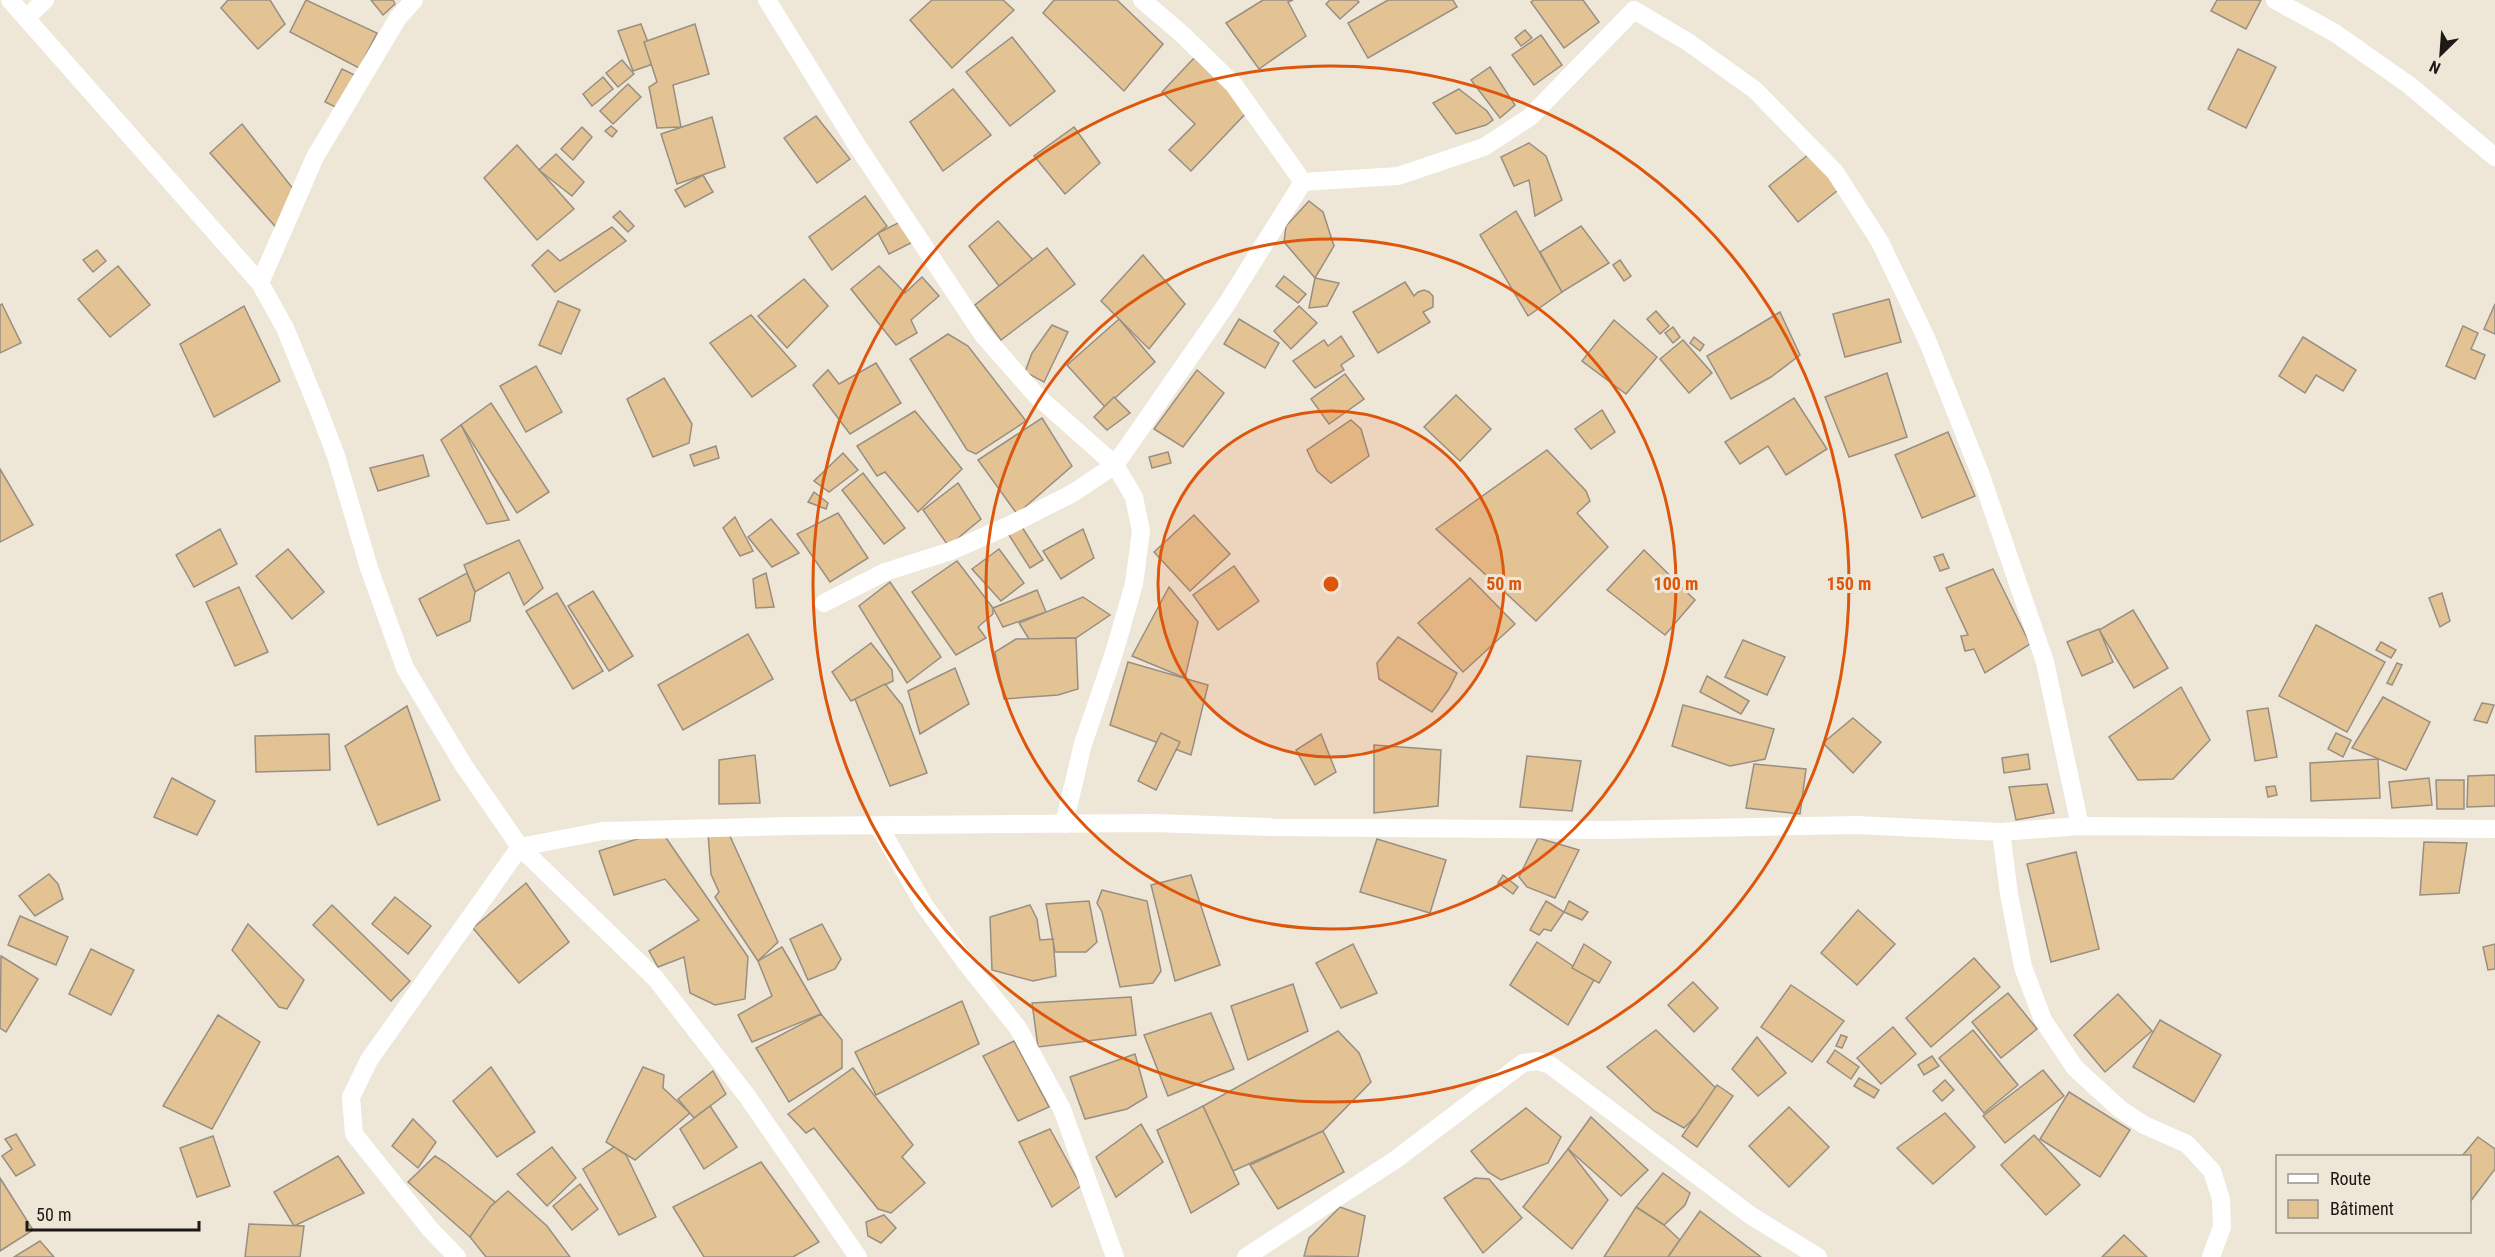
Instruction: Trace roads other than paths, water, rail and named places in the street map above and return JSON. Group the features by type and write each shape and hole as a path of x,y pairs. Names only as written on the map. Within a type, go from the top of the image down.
{"street":[{"path":"10,0 260,283 285,328 336,456 369,568 405,668 464,766 520,847 656,979 747,1096 858,1257"},
{"path":"26,18 45,0"},
{"path":"260,283 315,158 398,18 414,0"},
{"path":"767,0 858,147 983,335 1036,395 1115,465 1134,497 1141,531 1134,584 1114,653 1083,744 1064,824"},
{"path":"1142,0 1182,34 1234,85 1280,147 1303,183"},
{"path":"2274,0 2335,33 2409,85 2495,157"},
{"path":"1303,183 1398,176 1484,147 1530,117 1629,5 1688,42 1755,90 1835,172 1880,242 1927,340 1976,462 2041,651 2080,826"},
{"path":"824,603 885,572 951,551 1010,525 1073,493 1115,465 1226,305 1303,183"},
{"path":"457,1257 430,1229 354,1134 351,1098 369,1060 520,847 603,831 1152,823 1272,827 1607,830 1857,825 2001,832 2080,826 2495,829"},
{"path":"879,826 924,905 966,963 1018,1028 1057,1098 1115,1257"},
{"path":"2001,832 2009,894 2024,967 2043,1020 2075,1068 2120,1109 2144,1125 2187,1144 2212,1171 2221,1199 2222,1227 2211,1257"},
{"path":"1246,1257 1395,1160 1523,1063 1538,1061 1550,1065 1750,1215 1818,1257"}]}
